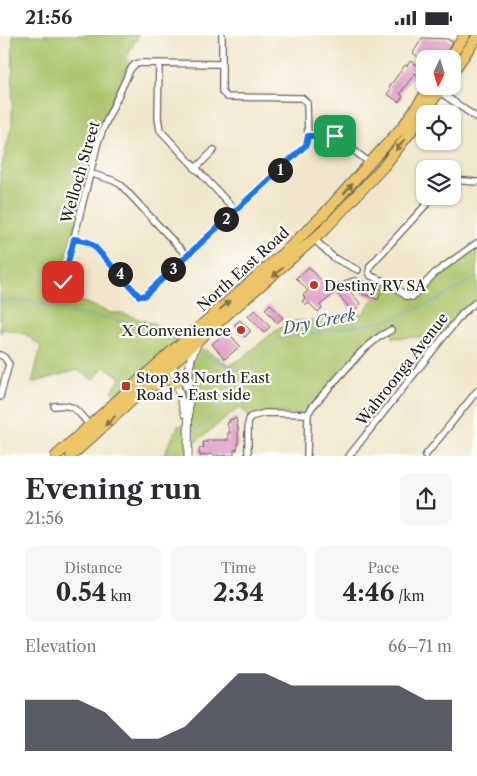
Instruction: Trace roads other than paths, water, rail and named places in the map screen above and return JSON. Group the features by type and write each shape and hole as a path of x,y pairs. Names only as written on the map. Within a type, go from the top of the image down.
{"highway":[{"path":"455,50 465,35"},
{"path":"461,60 477,37"},
{"name":"North East Road","path":"56,456 299,239 343,195 426,95"},
{"name":"North East Road","path":"70,456 145,387 314,239 384,166 414,129 434,95"},
{"path":"299,239 307,237 314,239 314,224"},
{"path":"152,369 171,365 175,348"},
{"path":"145,387 164,379 172,380 176,383"},
{"path":"69,444 70,456"}],"street":[{"path":"141,296 144,296 306,145 308,136 307,103 302,98 227,97 222,92 222,35"},
{"path":"158,63 158,118 160,130 236,211"},
{"name":"Welloch Street","path":"65,288 63,282 92,174 98,142 130,69 135,64 222,64"},
{"path":"447,95 477,118"},
{"path":"308,136 335,136 370,163"},
{"path":"195,169 214,150"},
{"path":"92,174 120,184 186,256"},
{"path":"461,181 477,182"},
{"path":"426,205 371,265 369,269 371,276 391,285 406,296 412,297 435,273 477,243"},
{"path":"74,239 88,242 94,246 141,296"},
{"path":"314,239 334,258 358,270"},
{"path":"140,303 141,296"},
{"name":"Wahroonga Avenue","path":"349,456 462,314 477,301"},
{"path":"307,456 308,414 312,407 361,352 375,339 391,330"},
{"path":"188,456 190,363 198,341"},
{"path":"0,355 9,364 0,397"},
{"path":"171,365 182,377 189,394"},
{"path":"171,365 188,421"},
{"path":"426,456 477,391"},
{"path":"54,406 72,406 90,426"},
{"path":"248,456 248,424 250,417 265,413 308,414"}],"waterway":[{"name":"Dry Creek","path":"196,431 279,339 388,320 414,311 477,277"},
{"path":"0,302 14,300 30,302 60,307 71,313 136,323 176,342"},
{"path":"201,354 247,374"},
{"name":"Dry Creek","path":"176,456 177,449"}],"place":[{"name":"Destiny RV SA","path":"314,285"},
{"name":"X Convenience","path":"241,330"},
{"name":"Stop 38 North East Road - East side","path":"126,386"}]}
